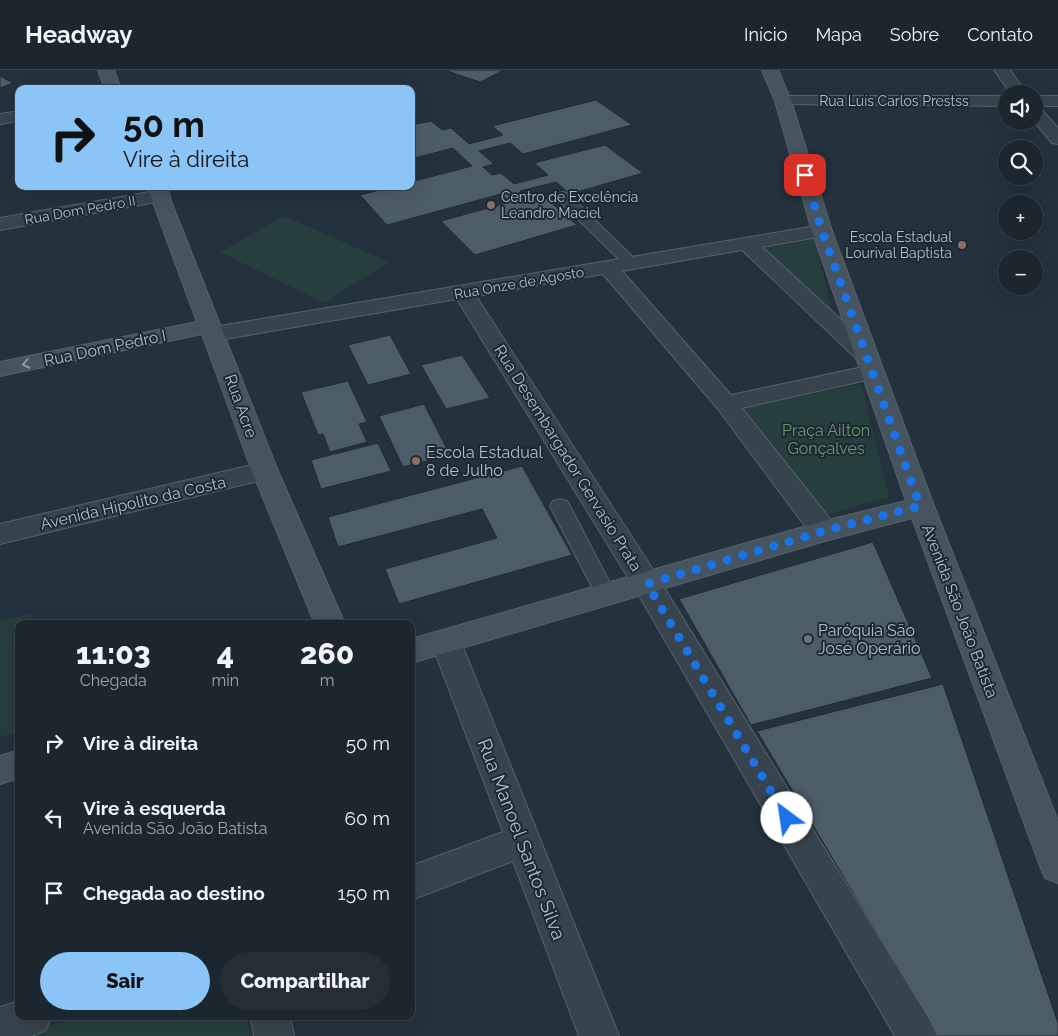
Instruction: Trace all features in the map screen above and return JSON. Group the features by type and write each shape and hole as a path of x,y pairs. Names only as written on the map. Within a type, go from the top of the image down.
{"street":[{"path":"106,70 112,85"},
{"name":"Avenida São João Batista","path":"770,70 782,101 822,231 920,506 1058,866"},
{"path":"1002,70 1013,85"},
{"name":"Rua Luís Carlos Prestss","path":"782,101 998,101"},
{"path":"1043,101 1058,101"},
{"path":"0,119 15,117"},
{"path":"1043,122 1058,140"},
{"name":"Rua Dom Pedro II","path":"0,224 158,191"},
{"name":"Rua Acre","path":"158,191 265,471 328,620"},
{"name":"Rua Onze de Agosto","path":"212,330 464,293 822,231"},
{"path":"747,244 870,364"},
{"path":"608,268 726,404 824,531"},
{"name":"Rua Desembargador Gervasio Prata","path":"464,293 647,584 917,1036"},
{"name":"Rua Dom Pedro I","path":"0,369 212,330"},
{"path":"726,404 870,364"},
{"name":"Avenida Hipolito da Costa","path":"0,534 265,471"},
{"path":"415,650 824,531 920,506"},
{"name":"Rua Manoel Santos Silva","path":"446,642 599,1036"},
{"path":"0,770 15,765"},
{"path":"415,882 523,841"},
{"path":"0,1027 20,1020"},
{"path":"271,1020 274,1036"}],"lane":[{"path":"562,196 632,264"},
{"path":"560,506 606,595"}],"green space":[{"path":"284,216 389,262 324,303 220,252"},
{"path":"815,239 834,320 762,249"},
{"name":"Praça Ailton Gonçalves","path":"861,384 889,497 826,515 743,407"},
{"path":"30,614 31,620 15,620 15,733 0,737 0,621"},
{"path":"65,1020 248,1020 251,1036 23,1036"}],"building":[{"path":"444,70 504,70 480,82"},
{"path":"0,76 13,83 0,88"},
{"path":"596,100 632,125 523,154 510,143 479,151 494,164 483,167 492,175 501,173 514,184 548,175 534,163 605,145 643,173 570,194 556,182 520,191 527,198 541,194 577,225 475,255 441,221 510,202 501,194 387,225 360,195 379,190 415,190 415,181 472,166 453,148 415,158 415,124 431,121 442,130 451,128 469,144 503,135 492,126"},
{"path":"390,335 411,374 368,385 348,345"},
{"path":"462,355 490,398 446,409 421,365"},
{"path":"348,381 367,422 359,424 367,442 330,452 323,434 318,435 301,392"},
{"path":"424,404 450,455 403,467 379,416"},
{"path":"378,443 391,471 321,489 311,460"},
{"path":"522,466 572,555 399,604 385,569 497,538 482,509 338,547 328,517"},
{"name":"Paróquia São José Operário","path":"873,542 932,678 751,725 679,599"},
{"path":"943,684 1058,1023 1058,1036 938,1036 757,731"}],"place":[{"name":"Centro de Excelência Leandro Maciel","path":"491,205"},
{"name":"Escola Estadual Lourival Baptista","path":"962,245"},
{"name":"Escola Estadual 8 de Julho","path":"416,461"},
{"name":"Paróquia São José Operário","path":"808,639"}],"route":[{"path":"787,818 647,584 824,531 920,506 822,231 805,175"}]}
